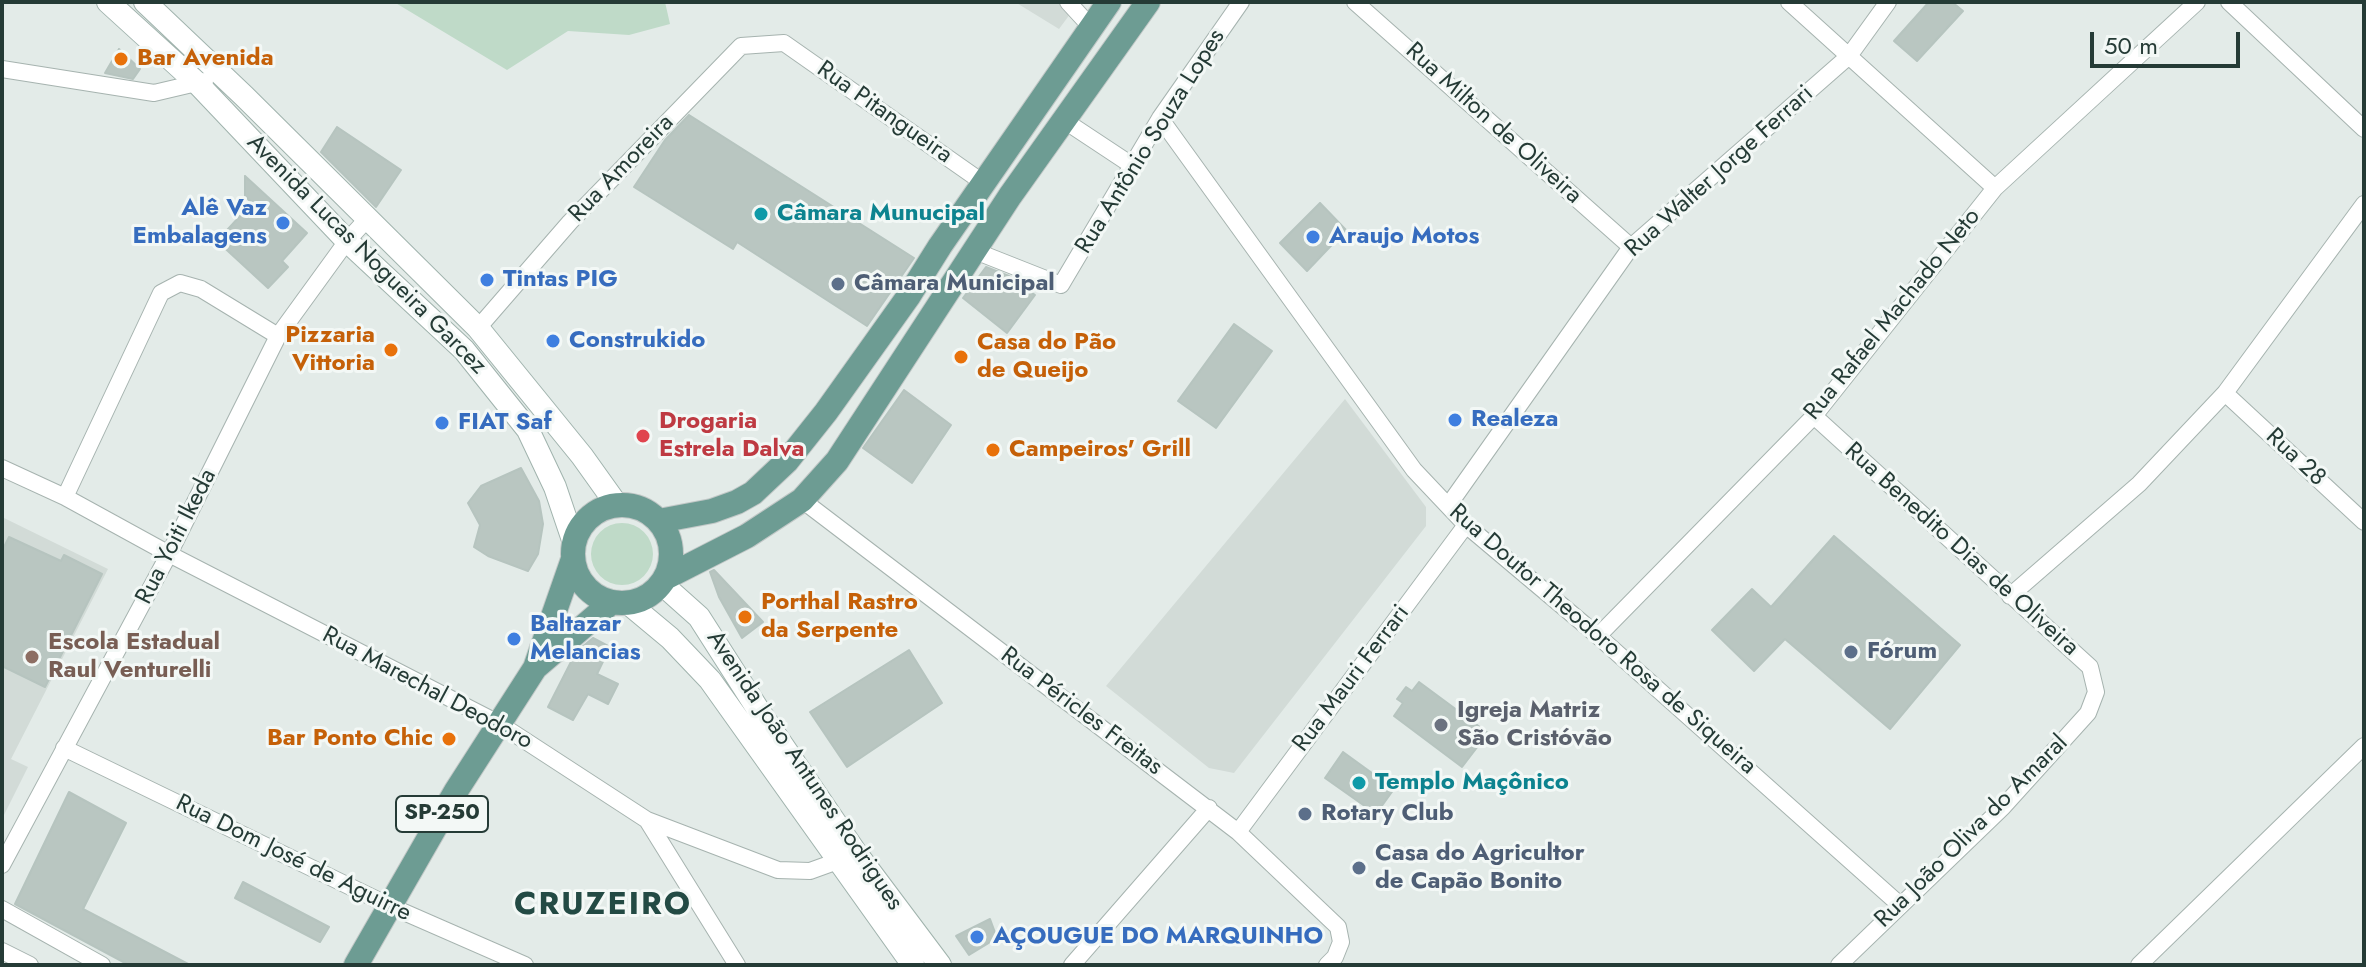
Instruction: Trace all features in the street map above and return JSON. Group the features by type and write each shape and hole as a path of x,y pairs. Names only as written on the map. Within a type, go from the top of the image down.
{"main road":[{"path":"659,521 712,511 737,502 753,493 787,461 826,412 1109,2"},
{"name":"SP-250","path":"535,668 620,603 647,597 664,581 747,536 802,500 837,461 1010,196 1148,2"},
{"path":"617,505 632,505 647,511 668,534 672,548 671,564 664,581"},
{"name":"SP-250","path":"356,965 498,723 535,668 579,529 589,517 617,505"},
{"path":"573,551 577,574 585,587 597,597 620,603"}],"street":[{"name":"Avenida Lucas Nogueira Garcez","path":"108,2 198,84 347,241 464,350 528,430 555,487 573,551"},
{"name":"Avenida Lucas Nogueira Garcez","path":"145,2 478,328 617,505"},
{"path":"1068,2 1090,26"},
{"name":"Rua Antônio Souza Lopes","path":"975,251 1061,285 1160,118 1241,2"},
{"name":"Rua Milton de Oliveira","path":"1355,2 1631,247"},
{"path":"1789,2 1995,188"},
{"name":"Rua Walter Jorge Ferrari","path":"1448,506 1631,247 1849,56 1888,2"},
{"name":"Rua Rafael Machado Neto","path":"1598,636 1814,416 1995,188 2197,2"},
{"path":"2229,2 2364,129"},
{"name":"Rua Pitangueira","path":"784,43 985,184"},
{"name":"Rua Amoreira","path":"478,328 570,222 741,46 784,43"},
{"path":"2,69 154,93 198,84 220,73"},
{"name":"Rua Doutor Theodoro Rosa de Siqueira","path":"1160,118 1414,470 1466,525 1598,636 1900,905"},
{"path":"1065,121 1133,166"},
{"path":"2010,596 2139,484 2225,393 2364,204"},
{"name":"Rua Yoiti Ikeda","path":"2,865 169,554 278,336 347,241 367,219"},
{"path":"65,497 161,293 180,283 201,289 278,336"},
{"path":"499,392 518,376"},
{"name":"Rua 28","path":"2225,393 2364,522"},
{"name":"Rua Benedito Dias de Oliveira","path":"1814,416 2090,667 2096,692"},
{"name":"Rua Marechal Deodoro","path":"2,468 65,497 169,554 498,723 647,820 778,870 810,871 847,858"},
{"name":"Rua Péricles Freitas","path":"802,500 1238,832 1338,927 1341,942 1335,957 1327,965"},
{"name":"Rua Mauri Ferrari","path":"1238,832 1466,525"},
{"name":"Avenida João Antunes Rodrigues","path":"664,581 699,617 913,965"},
{"name":"Avenida João Antunes Rodrigues","path":"620,603 670,638 710,680 847,858 940,965"},
{"name":"Rua João Oliva do Amaral","path":"1839,965 2003,807 2088,713 2096,692"},
{"path":"2139,965 2364,746"},
{"name":"Rua Dom José de Aguirre","path":"64,748 390,906 525,965"},
{"path":"1072,965 1209,808"},
{"path":"647,820 737,965"},
{"path":"2,909 102,965"},
{"path":"2,951 30,965"}],"shaded area":[{"path":"1015,2 1079,2 1059,29"},
{"path":"1345,399 1426,507 1426,526 1234,773 1209,768 1106,686"},
{"name":"Escola Estadual Raul Venturelli","path":"2,517 108,569 11,759 28,767 2,819"}],"green space":[{"path":"394,2 665,2 670,24 629,35 568,31 507,70"},
{"path":"616,523 628,523 644,532 651,542 651,566 644,576 628,585 616,585 596,571 591,560 591,548 605,528"}],"building":[{"path":"1929,2 1952,2 1963,11 1917,61 1894,41"},
{"name":"Bar Avenida","path":"119,49 140,69 133,79 105,73"},
{"name":"Câmara Munucipal","path":"689,115 914,258 867,326 737,242 733,249 634,187 665,140"},
{"path":"337,127 401,170 376,207 321,152"},
{"path":"245,176 307,233 282,261 288,267 268,288 217,241 252,203 245,196"},
{"name":"Araujo Motos","path":"1320,203 1346,230 1307,271 1280,243"},
{"path":"986,267 1009,276 1035,295 1007,333 963,298"},
{"path":"1234,324 1272,351 1216,428 1178,401"},
{"path":"904,390 951,425 912,483 863,448"},
{"path":"521,468 539,501 543,524 538,554 528,571 488,556 474,547 480,525 468,503 481,486"},
{"path":"1834,536 1960,645 1890,729 1785,639 1754,671 1712,630 1752,589 1771,607"},
{"name":"Escola Estadual Raul Venturelli","path":"9,537 61,561 64,555 102,574 45,687 2,666 2,551"},
{"name":"Porthal Rastro da Serpente","path":"714,570 763,622 742,638 719,597 710,572"},
{"path":"593,638 610,647 597,674 618,684 608,704 588,694 573,720 548,707 576,652"},
{"path":"909,650 942,703 847,767 810,712"},
{"name":"Igreja Matriz São Cristóvão","path":"1419,682 1488,733 1462,767 1394,716 1403,703 1397,699 1406,687 1412,691"},
{"name":"Templo Maçônico","path":"1343,752 1394,789 1376,814 1325,778"},
{"path":"69,792 126,823 83,909 190,965 129,965 15,904"},
{"path":"243,882 329,927 320,942 235,898"},
{"name":"AÇOUGUE DO MARQUINHO","path":"990,919 997,938 969,955 956,936"}],"place":[{"name":"Bar Avenida","path":"121,59"},
{"name":"Câmara Munucipal","path":"761,214"},
{"name":"Alê Vaz Embalagens","path":"283,223"},
{"name":"Araujo Motos","path":"1313,237"},
{"name":"Tintas PIG","path":"487,280"},
{"name":"Câmara Municipal","path":"838,284"},
{"name":"Construkido","path":"553,341"},
{"name":"Pizzaria Vittoria","path":"391,350"},
{"name":"Casa do Pão de Queijo","path":"961,357"},
{"name":"Realeza","path":"1455,420"},
{"name":"FIAT Saf","path":"442,423"},
{"name":"Drogaria Estrela Dalva","path":"643,436"},
{"name":"Campeiros' Grill","path":"993,450"},
{"name":"Porthal Rastro da Serpente","path":"745,617"},
{"name":"Baltazar Melancias","path":"514,639"},
{"name":"Fórum","path":"1851,652"},
{"name":"Escola Estadual Raul Venturelli","path":"32,657"},
{"name":"Igreja Matriz São Cristóvão","path":"1441,725"},
{"name":"Bar Ponto Chic","path":"449,739"},
{"name":"Templo Maçônico","path":"1359,783"},
{"name":"Rotary Club","path":"1305,814"},
{"name":"Casa do Agricultor de Capão Bonito","path":"1359,868"},
{"name":"AÇOUGUE DO MARQUINHO","path":"977,937"}],"district":[{"name":"CRUZEIRO","path":"603,906"}]}
